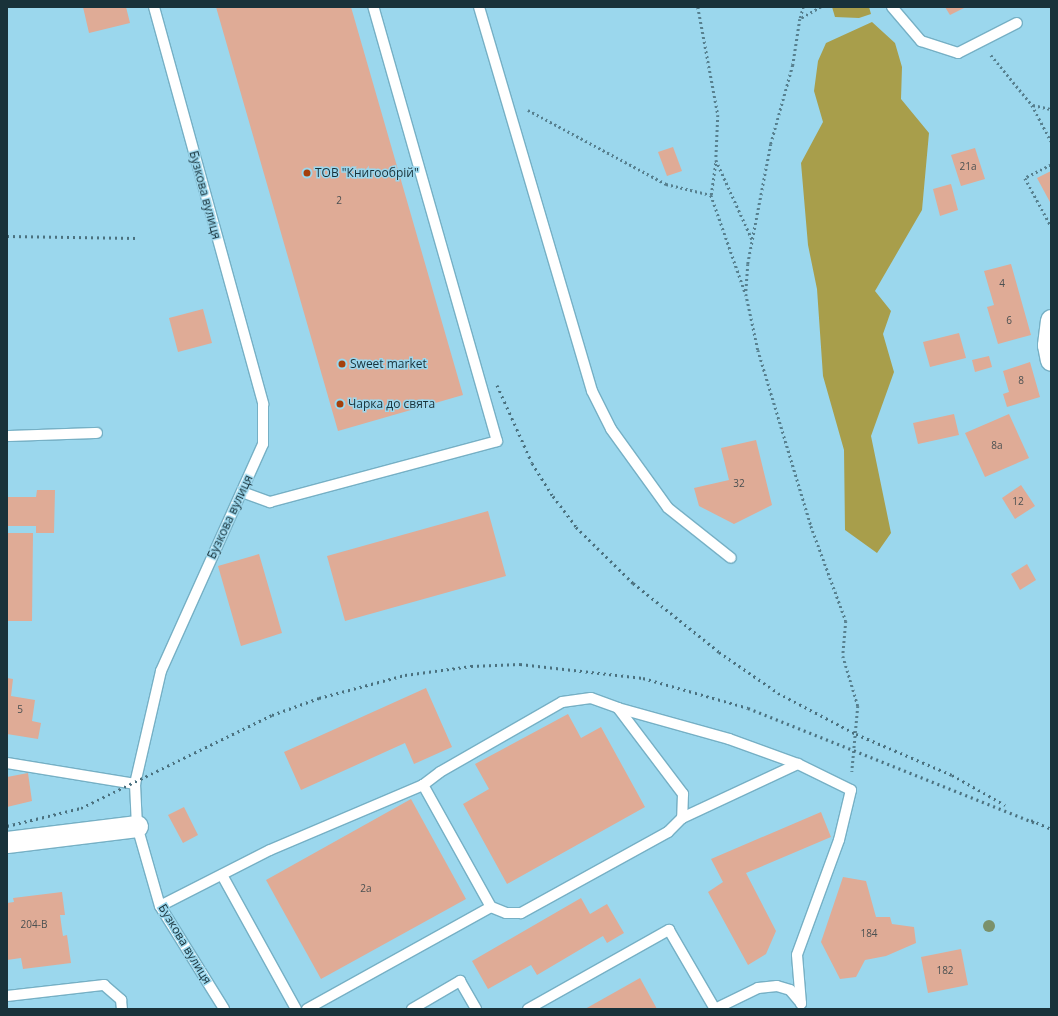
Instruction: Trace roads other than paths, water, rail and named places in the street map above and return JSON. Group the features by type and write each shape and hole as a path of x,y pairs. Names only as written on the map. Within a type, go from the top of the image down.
{"street":[{"path":"1051,320 1048,345 1051,360"},
{"path":"7,842 138,826"}],"lane":[{"name":"Бузкова вулиця","path":"154,7 263,404 263,444 161,671 135,784 138,826 160,906 224,1009"},
{"path":"242,492 270,502 497,441 373,7"},
{"path":"479,7 508,100 592,391 611,429 668,508 731,558"},
{"path":"892,7 921,42 958,53 1017,23"},
{"path":"7,436 97,433"},
{"path":"160,906 270,850 423,785 440,772 562,702 591,698 618,708 729,739 798,764 851,790 839,840 797,955 802,1007"},
{"path":"618,708 683,794 682,818"},
{"path":"7,763 135,784"},
{"path":"423,785 491,907 506,913 521,913 668,832 682,818 798,764"},
{"path":"222,875 296,1009"},
{"path":"307,1009 491,907"},
{"path":"528,1009 669,930 715,1009 758,988 777,986 790,990 802,1007"},
{"path":"412,1009 460,981 476,1009"},
{"path":"7,996 104,985 121,1000 122,1009"}],"railway":[{"path":"7,236 137,238"},
{"path":"497,385 532,463 553,496 576,527 633,583 719,652 778,693 856,734 952,775 1005,805"},
{"path":"7,826 81,808 272,715 319,698 405,675 471,666 520,664 643,678 748,708 1035,823"},
{"path":"1031,820 1051,829"}],"place":[{"name":"ТОВ \"Книгообрiй\"","path":"307,173"},
{"name":"Sweet market","path":"342,364"},
{"name":"Чарка до свята","path":"340,404"}]}
